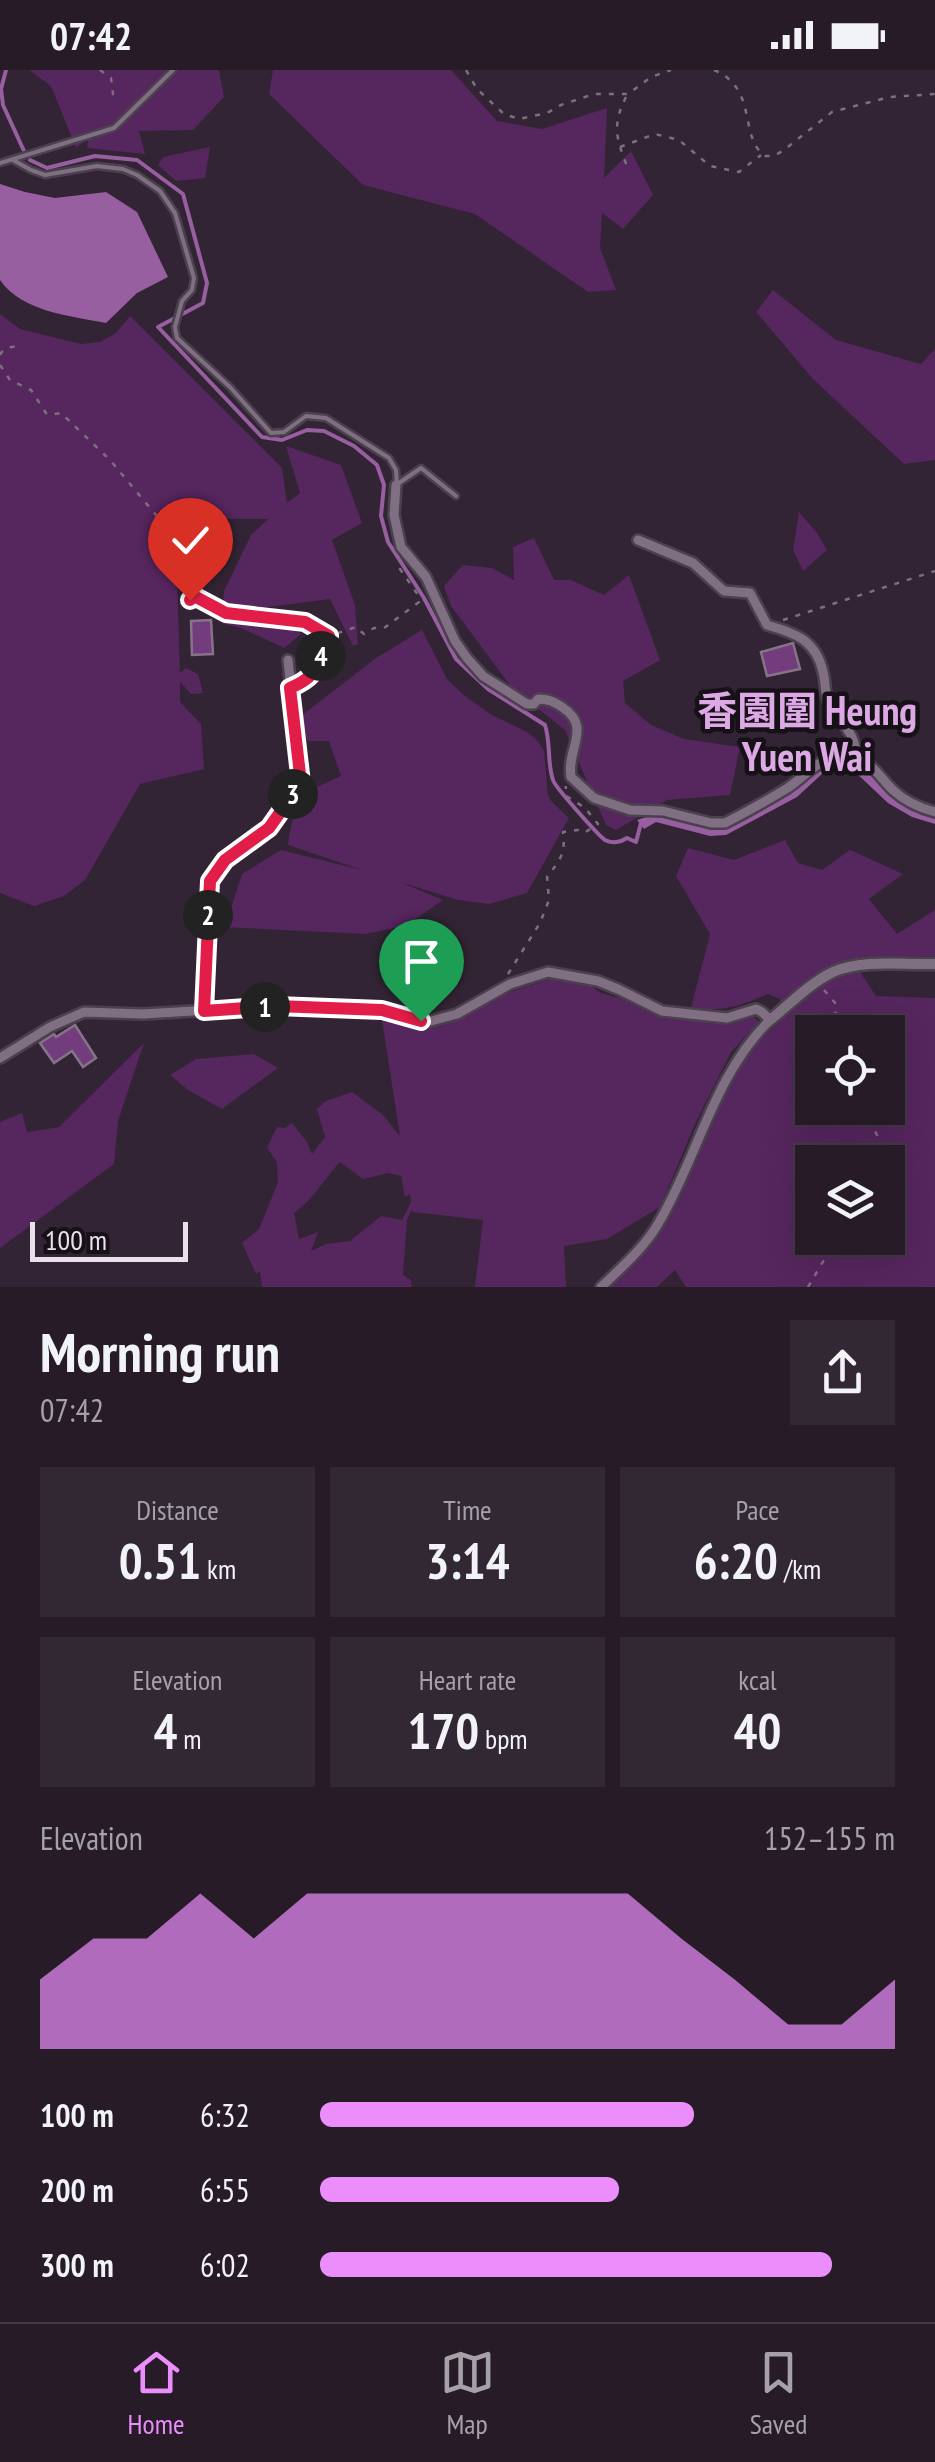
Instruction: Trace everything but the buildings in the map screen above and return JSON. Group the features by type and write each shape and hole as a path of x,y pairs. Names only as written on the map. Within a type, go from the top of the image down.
{"street":[{"path":"396,484 394,515 400,547 426,578 455,641 466,658 498,688 526,704 549,699 568,710 579,730 570,761 571,777 594,798 640,812 663,811 725,824 795,782 817,762 841,755 867,763 894,791 935,812"},
{"path":"638,540 693,563 724,590 750,594 767,624 803,637 823,671 825,694 831,706 852,735 856,758"},
{"path":"204,1011 210,881 225,860 269,828 301,783 288,660"},
{"path":"601,1287 658,1225 732,1066 770,1020 817,982 853,966 935,964"},
{"path":"0,1058 50,1027 84,1012 138,1014 276,1006 382,1010 431,1021 457,1014 500,989 554,972 598,982 662,1011 727,1018 756,1009 770,1020"}],"lane":[{"path":"0,163 114,128 174,70"},
{"path":"13,160 46,175 110,166 138,175 160,191 175,213 194,278 192,290 182,301 175,333 178,338 271,433 284,432 306,416 326,418 389,458 396,470 396,484"},
{"path":"396,484 421,468 456,496"}],"path":[{"path":"100,70 112,82 114,102"},
{"path":"466,70 477,89 504,114 519,119 548,113 594,94 628,94"},
{"path":"626,166 616,116 628,94 651,77 671,70"},
{"path":"714,70 731,80 742,98 756,148 762,154 774,156 832,112 890,97 935,94"},
{"path":"620,148 655,134 680,140 710,166 738,172 762,154"},
{"path":"0,355 9,347 17,347"},
{"path":"0,366 10,380 32,390 49,416 61,413 74,425 110,460 161,521 181,569 187,574 190,600 194,596 226,613 305,622 329,636"},
{"path":"290,688 308,680 319,664 329,636 356,627 364,634 384,628 418,602 418,595 400,569"},
{"path":"786,619 935,571"},
{"path":"500,989 549,900 546,876 562,859 563,832 584,833 598,824 585,808 565,794"},
{"path":"817,982 836,1004 835,1015"},
{"path":"808,1287 827,1255"}],"shaded area":[{"path":"29,70 219,70 224,97 193,130 139,131 145,154 87,148 89,137 76,148 51,86"},
{"path":"273,70 451,70 497,121 542,129 607,108 604,178 631,151 653,195 623,229 602,213 600,248 616,290 588,292 475,214 363,185 269,94"},
{"path":"210,147 205,178 176,181 158,165 163,157"},
{"path":"0,184 55,198 106,192 137,212 168,277 137,293 106,323 48,311 21,299 0,280"},
{"path":"773,290 836,340 921,364 935,349 935,460 904,464 813,379 756,312"},
{"path":"0,314 20,329 81,344 100,342 116,333 130,316 282,468 287,503 300,493 286,446 341,465 362,523 332,540 355,605 358,644 353,646 330,599 260,608 301,634 284,648 222,623 224,591 251,535 268,519 167,518 177,580 180,673 186,668 198,674 203,693 191,694 180,682 180,702 201,724 204,769 140,784 85,880 64,896 34,906 0,893"},
{"path":"799,512 827,550 803,571 793,550"},
{"path":"534,538 554,580 571,580 604,595 629,575 660,660 623,681 625,703 651,725 684,739 740,747 730,795 667,800 616,830 606,825 565,730 512,688 451,606 444,586 463,565 492,568 514,580 513,547"},
{"path":"422,630 447,679 492,715 527,732 544,751 548,795 569,818 527,893 489,904 458,900 400,882 443,900 395,928 365,934 225,927 242,874 281,850 362,870 288,845 293,816 301,800 315,788 341,776 329,741 307,741 301,716 376,658"},
{"path":"838,758 854,760 906,803 935,815 935,824 888,803 853,770 838,767 823,773 797,797 726,835 710,836 656,822 644,829 637,820 669,816 722,827 816,767"},
{"path":"785,840 798,863 822,870 850,850 903,874 869,899 897,934 935,910 935,956 859,958 860,972 876,996 935,998 935,1287 686,1287 675,1270 657,1287 610,1287 664,1225 730,1085 762,1039 783,1019 780,999 768,994 731,1007 691,1008 710,934 676,876 688,848 734,860"},
{"path":"550,979 589,984 599,992 629,998 653,1012 729,1023 754,1017 759,1022 731,1052 660,1207 607,1239 564,1246 566,1287 475,1287 483,1220 412,1209 407,1220 403,1275 411,1280 412,1287 262,1287 260,1271 256,1274 242,1243 259,1229 278,1182 277,1162 267,1148 277,1127 285,1128 292,1123 312,1154 325,1137 317,1109 326,1101 352,1092 383,1115 400,1136 381,1014 406,1024 441,1026 504,994","holes":["340,1162 363,1179 389,1173 401,1176 405,1197 410,1194 411,1202 402,1220 381,1216 350,1241 326,1244 311,1251 318,1232 299,1239 294,1213"]},
{"path":"144,1043 118,1121 114,1164 0,1248 0,1122 22,1113 27,1132 59,1127"},
{"path":"254,1054 278,1068 222,1109 170,1075 196,1059"}],"waterway":[{"path":"6,70 1,89 3,105 24,151"},
{"path":"30,160 47,168 95,156 137,160 183,194 207,283 203,303 158,327 262,437 282,440 307,430 324,431 354,446 377,465 384,485 381,516 388,542 456,659 488,689 545,725 553,780 605,840 627,838 636,842 641,823"}],"district":[{"name":"香園圍 Heung Yuen Wai","path":"807,734"}],"route":[{"path":"190,600 194,596 226,613 305,622 329,636 319,664 308,680 290,688 301,783 269,828 225,860 210,881 204,1011 276,1006 382,1010 421,1021"}]}
